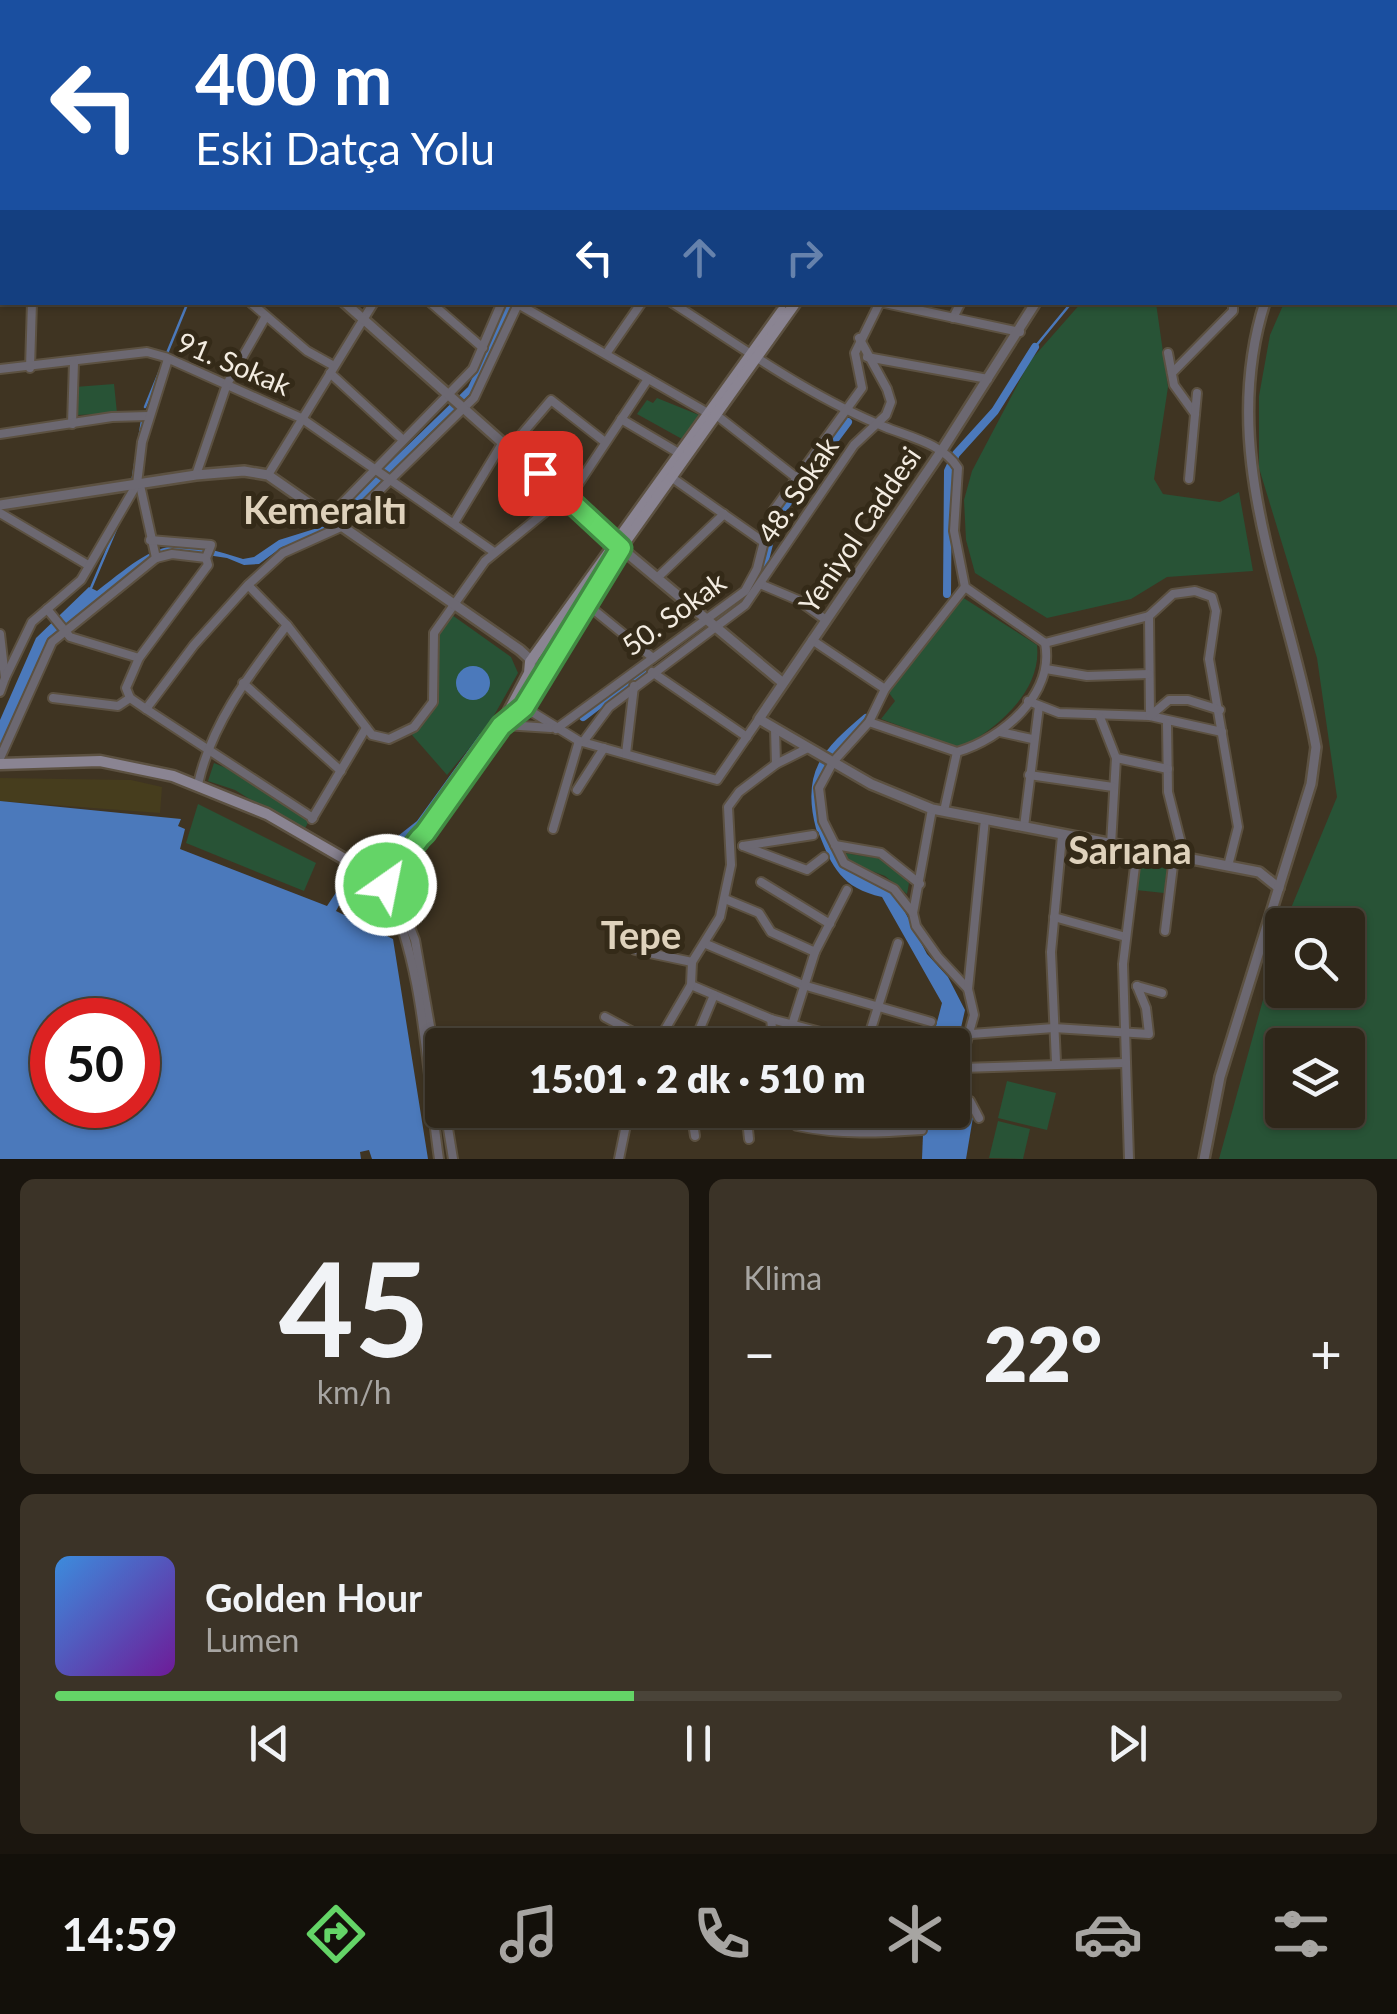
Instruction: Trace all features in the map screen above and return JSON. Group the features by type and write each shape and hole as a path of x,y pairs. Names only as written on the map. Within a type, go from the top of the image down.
{"main road":[{"path":"753,355 786,305"},
{"path":"501,726 524,707 618,544 678,452 794,305"},
{"path":"374,868 409,848 425,833 501,726 533,658 670,478 709,411"},
{"path":"0,761 100,761 198,784 267,814 391,880"},
{"path":"391,880 409,848"},
{"path":"374,868 392,866 391,880"}],"street":[{"path":"30,368 32,305"},
{"path":"253,305 332,369 404,440"},
{"path":"347,305 657,578 783,683"},
{"path":"268,475 372,305"},
{"path":"435,305 483,348"},
{"path":"337,521 383,474 404,440 451,396 473,369 501,305"},
{"path":"146,709 194,645 248,585 283,553 332,534 337,521 383,474 463,407 484,384 519,305"},
{"path":"523,305 709,411"},
{"path":"524,305 709,411 798,480"},
{"path":"608,352 640,305"},
{"path":"676,305 753,355 847,408 948,456 954,532 965,587 970,595 1044,643 1149,616 1173,594 1195,591 1212,597 1216,611 1209,659 1238,827 1228,866"},
{"path":"847,408 862,388 855,353 859,338 878,305"},
{"path":"894,305 1020,332"},
{"path":"952,318 959,305"},
{"name":"Yeniyol Caddesi","path":"626,754 717,780 826,620 948,456 988,380 1034,305"},
{"path":"1172,374 1233,311 1233,305"},
{"path":"1204,1159 1220,1077 1311,784 1316,747 1246,443 1247,386 1264,305"},
{"path":"196,475 227,384 266,316"},
{"path":"859,338 890,402 886,415 877,424"},
{"name":"91. Sokak","path":"0,369 147,352 164,357 301,418 494,552"},
{"path":"1168,353 1172,374 1195,414"},
{"path":"153,551 138,484 145,416 164,357"},
{"path":"866,357 988,380"},
{"path":"72,424 74,362"},
{"path":"248,585 287,624 366,728 388,740 414,726 432,702 431,644 453,604 494,552 568,498 648,379"},
{"path":"1189,479 1197,393"},
{"path":"454,523 507,445 551,400 605,442"},
{"name":"50. Sokak","path":"556,729 745,591 757,569 771,514 847,408"},
{"path":"0,434 145,416"},
{"path":"621,419 678,452"},
{"name":"48. Sokak","path":"581,742 609,706 709,621 745,604 854,445 877,424"},
{"path":"0,505 196,475 244,471 268,475 548,668"},
{"path":"670,478 762,541"},
{"path":"0,692 32,622 50,613 81,580 138,484"},
{"path":"0,514 88,565"},
{"path":"657,578 724,514"},
{"path":"0,761 48,648 63,629 153,551 180,539 210,545 208,557 139,658 126,682 130,698 312,818 366,728"},
{"path":"153,551 208,557"},
{"path":"760,584 798,600 826,620"},
{"path":"965,587 885,689 869,722 833,762 819,788 819,802 844,863 894,889 927,942 968,989"},
{"path":"584,602 653,658"},
{"path":"50,613 74,640 139,658"},
{"path":"1149,616 1150,716"},
{"path":"198,784 206,747 243,683 287,624"},
{"path":"0,634 5,678"},
{"path":"812,640 885,689"},
{"path":"869,722 957,752 1000,732 1028,702 1046,669 1044,643"},
{"path":"1046,669 1087,676 1149,674"},
{"path":"652,672 747,737"},
{"path":"243,683 341,771"},
{"path":"524,707 581,742 626,754 634,686"},
{"path":"54,698 118,706 130,698"},
{"path":"1150,716 1169,700 1188,700 1220,710"},
{"path":"1028,702 1060,713 1150,716 1222,732"},
{"path":"1024,828 1039,706"},
{"path":"1100,717 1116,758 1112,845"},
{"path":"759,719 822,757 932,809 1259,872 1280,888"},
{"path":"501,726 517,722 556,729"},
{"path":"1165,931 1180,858 1168,792 1168,723"},
{"path":"775,729 776,764"},
{"path":"1000,732 1032,740"},
{"path":"553,829 581,742"},
{"path":"577,790 604,748"},
{"path":"666,1028 691,985 692,962 706,944 725,899 731,865 728,807 739,792 776,764 806,748"},
{"path":"944,811 957,752"},
{"path":"1116,758 1168,770"},
{"path":"1029,776 1113,787"},
{"path":"912,913 932,809"},
{"path":"970,1037 974,1015 968,989 986,818"},
{"path":"743,846 814,835"},
{"path":"1056,1062 1054,917 1062,836"},
{"path":"728,843 806,870 824,857"},
{"path":"835,845 880,853 920,884"},
{"path":"1129,1159 1123,982 1136,850"},
{"path":"391,880 412,969 425,1060"},
{"path":"391,880 416,940 431,1028"},
{"path":"761,882 830,924"},
{"path":"792,1024 815,952 847,890"},
{"path":"725,899 759,914 772,932 815,952"},
{"path":"1054,917 1126,937"},
{"path":"870,1028 898,943"},
{"path":"706,944 803,984 931,1022"},
{"path":"635,950 692,962"},
{"path":"1123,982 1162,994"},
{"path":"691,985 772,1019 807,1028"},
{"path":"971,1034 1054,1028 1149,1034 1146,1008 1137,986"},
{"path":"700,1028 714,995"},
{"path":"605,1017 625,1028"},
{"path":"772,1019 773,1028"},
{"path":"970,1067 1125,1062"},
{"path":"970,1100 979,1118"},
{"path":"435,1128 439,1159"},
{"path":"448,1128 453,1159"},
{"path":"619,1159 625,1128"},
{"path":"694,1128 695,1136"},
{"path":"748,1128 749,1139"},
{"path":"813,1128 861,1134 922,1130"}],"green space":[{"path":"1079,305 1156,305 1168,387 1154,479 1163,494 1220,502 1239,492 1253,571 1167,577 1131,599 1047,618 975,573 966,540 964,500 972,471 1030,361"},
{"path":"1283,305 1397,305 1397,1159 1219,1159 1265,993 1265,1008 1365,1008 1365,908 1291,908 1337,797 1317,658 1259,468 1259,396 1270,335"},
{"path":"114,384 117,413 78,415 75,387"},
{"path":"657,398 699,415 682,439 637,414 647,400 653,403"},
{"path":"962,597 1037,645 1037,662 1025,693 1015,706 989,730 960,748 881,719 895,701 889,693"},
{"path":"452,615 511,657 518,673 488,726 447,775 412,735 438,703 434,639"},
{"path":"214,763 248,777 310,819 303,832 235,790 208,781"},
{"path":"198,804 316,863 304,891 186,843"},
{"path":"844,853 883,859 909,883 907,894 885,876 850,863"},
{"path":"1141,855 1168,859 1164,893 1136,890"},
{"path":"1007,1081 1056,1093 1047,1130 998,1118"},
{"path":"998,1121 1030,1129 1023,1159 989,1158"}],"sand":[{"path":"0,778 131,780 162,787 160,813 0,801"}],"water":[{"path":"506,305 514,305 482,382 347,515 340,511 468,387"},
{"path":"324,526 327,534 282,547 259,564 244,565 227,558 174,550 151,558 48,638 0,745 0,720 36,638 89,587 97,591 134,563 164,548 197,547 243,559 254,557 279,540"},
{"path":"473,666 485,671 490,683 485,695 473,700 461,695 456,683 461,671"},
{"path":"480,734 484,738 421,824 375,862 370,858 417,821"},
{"path":"0,801 181,819 178,826 185,829 180,849 327,906 345,879 350,885 336,911 393,939 428,1159 372,1159 369,1150 360,1152 361,1159 0,1159"},
{"path":"823,827 838,862 895,893 927,954 948,977 965,1010 961,1028 935,1028 942,1003 882,897 857,888 840,874 818,831"},
{"path":"970,1116 973,1117 966,1159 922,1159 923,1128 970,1128"}],"waterway":[{"path":"145,407 187,305"},
{"path":"1035,347 1070,305"},
{"path":"947,594 948,471 956,454 995,411 1035,347"},
{"path":"132,483 142,421"},
{"path":"713,619 740,602 762,572 775,520 848,422"},
{"path":"91,588 119,522"},
{"path":"583,717 647,668"},
{"path":"820,828 815,792 822,765 866,718"}],"district":[{"name":"Kemeraltı","path":"325,511"},
{"name":"Sarıana","path":"1130,851"},
{"name":"Tepe","path":"641,936"}],"route":[{"path":"386,885 392,882 409,848 425,833 501,726 524,707 584,602 621,548 540,473"}]}
